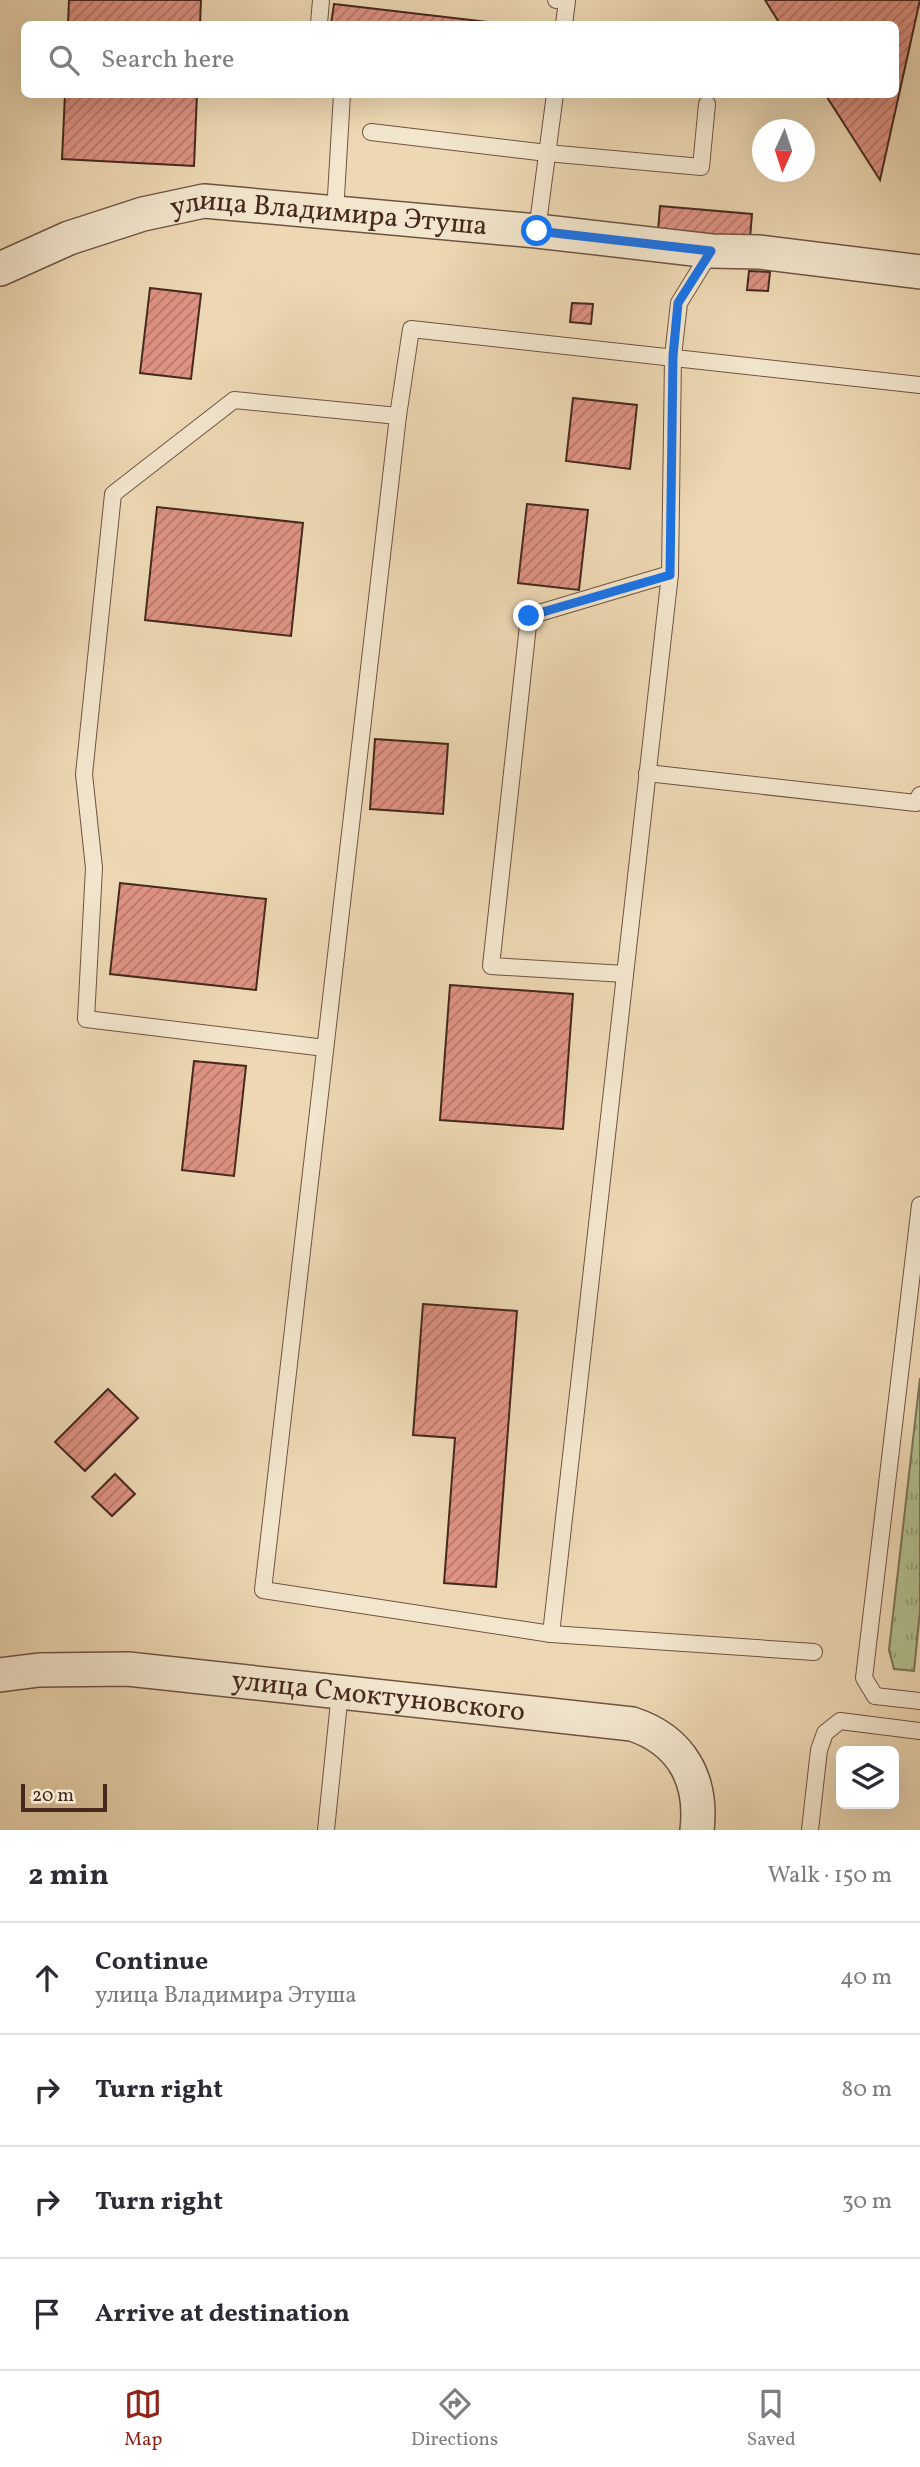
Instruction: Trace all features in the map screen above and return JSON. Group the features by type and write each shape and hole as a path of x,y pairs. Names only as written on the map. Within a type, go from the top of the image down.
{"street":[{"name":"улица Владимира Этуша","path":"0,269 69,238 143,214 204,201 537,231 711,251 760,251 920,268"},
{"name":"улица Смоктуновского","path":"0,1675 39,1670 128,1669 632,1724 651,1730 667,1741 685,1763 695,1791 698,1824"}],"lane":[{"path":"319,21 321,0"},
{"path":"556,0 567,1 564,21"},
{"path":"335,213 342,98"},
{"path":"537,231 554,98"},
{"path":"371,132 547,153 701,167 707,104"},
{"path":"551,1634 670,575 673,356 678,303 711,251"},
{"path":"814,1652 551,1634 263,1590 398,416 411,329 920,385"},
{"path":"325,1048 86,1019 94,868 84,774 113,494 234,400 398,416"},
{"path":"625,974 491,966 529,616 670,575"},
{"path":"648,773 916,803 920,795"},
{"path":"920,1205 864,1678 875,1696 920,1701"},
{"path":"327,1830 340,1692"},
{"path":"810,1830 819,1750 825,1733 840,1721 920,1731"}],"green space":[{"path":"920,1378 920,1611 914,1671 894,1669 889,1650"}],"building":[{"path":"69,0 201,0 200,21 68,21"},
{"path":"765,0 920,0 899,94 899,21 778,21"},
{"path":"334,4 479,21 331,21"},
{"path":"65,98 197,98 194,166 62,159"},
{"path":"828,98 898,98 880,180"},
{"path":"660,206 752,214 750,238 658,231"},
{"path":"749,271 770,272 768,291 747,290"},
{"path":"150,288 201,294 191,379 140,373"},
{"path":"572,303 593,304 591,324 570,322"},
{"path":"573,398 637,405 630,469 566,461"},
{"path":"527,504 588,510 579,590 518,583"},
{"path":"157,507 303,523 291,636 145,620"},
{"path":"375,739 448,744 443,814 370,809"},
{"path":"120,883 266,899 256,990 110,974"},
{"path":"450,985 573,994 563,1129 440,1120"},
{"path":"194,1061 246,1066 234,1176 182,1170"},
{"path":"423,1304 517,1311 496,1587 444,1583 455,1438 413,1435"},
{"path":"108,1389 138,1418 85,1471 55,1442"},
{"path":"115,1474 135,1494 112,1516 92,1497"}],"route":[{"path":"529,616 670,575 673,356 678,303 711,251 537,231"}]}
